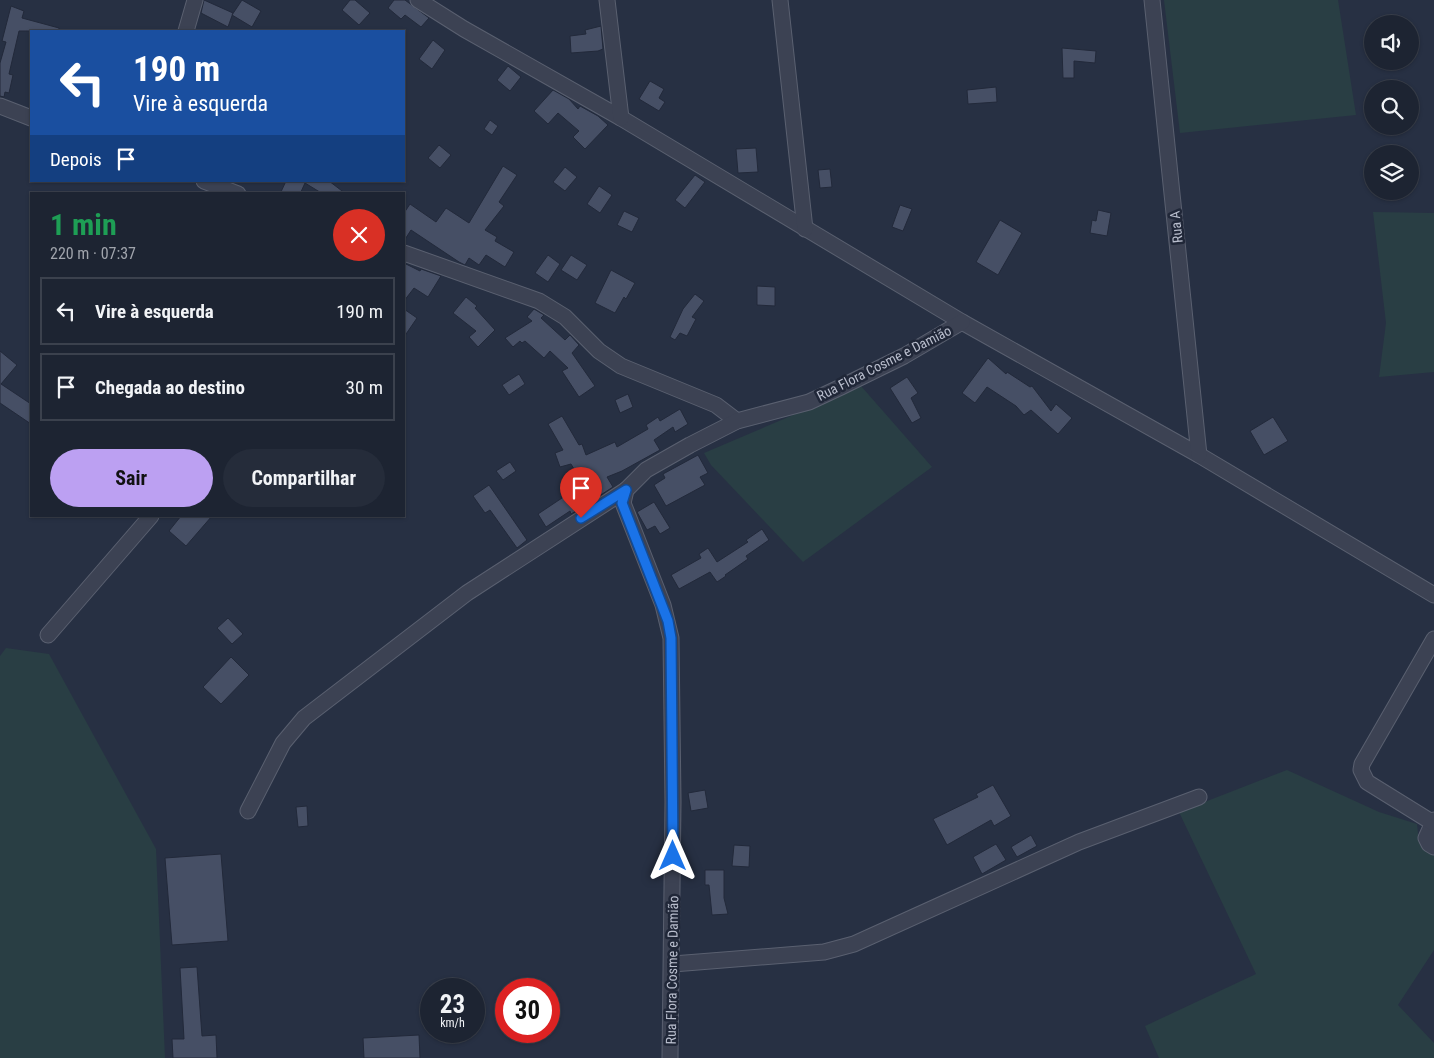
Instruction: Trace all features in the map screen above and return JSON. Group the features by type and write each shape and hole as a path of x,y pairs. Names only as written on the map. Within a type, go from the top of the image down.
{"street":[{"path":"186,30 195,0"},
{"path":"418,0 464,29 621,118 962,322 1199,455 1434,595"},
{"path":"608,0 621,118"},
{"path":"780,0 805,229"},
{"name":"Rua A","path":"1152,0 1199,455"},
{"path":"0,106 30,118"},
{"path":"207,182 233,192"},
{"path":"405,253 539,301 565,317 609,359 716,405 737,421"},
{"name":"Rua Flora Cosme e Damião","path":"670,1058 673,964 671,638 663,606 622,503 626,490 646,470 737,421 809,402 904,356 962,322"},
{"path":"248,811 283,743 304,718 467,593 626,490"},
{"path":"48,635 150,517"},
{"path":"1434,639 1362,764 1361,770 1367,782 1433,821 1426,838 1429,844 1434,847"},
{"path":"673,964 824,952 854,944 1079,842 1199,797"}],"green space":[{"path":"1164,0 1338,0 1356,115 1180,133"},
{"path":"1373,212 1434,213 1434,372 1379,377 1386,323"},
{"path":"861,386 932,467 803,562 711,465 704,453"},
{"path":"6,648 49,654 156,849 165,1058 0,1058 0,656"},
{"path":"1287,770 1379,812 1417,824 1419,843 1434,822 1434,950 1398,1005 1434,1043 1434,1058 1159,1058 1145,1026 1256,974 1179,812"}],"building":[{"path":"204,0 233,13 228,27 201,13"},
{"path":"242,0 261,11 252,27 232,15"},
{"path":"350,0 355,0 370,13 359,25 342,10"},
{"path":"394,0 405,0 429,18 421,27 405,15 401,19 388,8"},
{"path":"11,6 24,11 22,18 59,28 59,30 19,31 9,74 13,75 9,93 5,92 4,97 0,96 0,63 6,42 2,41"},
{"path":"601,26 603,49 571,53 570,36 586,34 585,30"},
{"path":"433,40 445,50 432,69 419,59"},
{"path":"1062,48 1096,51 1095,63 1074,61 1074,78 1063,78"},
{"path":"508,66 521,77 510,91 497,80"},
{"path":"650,81 664,89 659,98 665,102 659,111 639,99"},
{"path":"996,87 997,102 968,104 967,90"},
{"path":"553,90 569,99 578,109 580,106 598,116 608,125 585,149 573,137 579,131 558,113 548,124 534,111"},
{"path":"490,120 498,126 492,135 484,129"},
{"path":"439,145 451,155 440,168 428,158"},
{"path":"756,148 758,172 738,173 736,149"},
{"path":"503,166 517,175 499,202 504,206 485,230 497,237 495,241 514,252 505,267 486,255 479,265 469,258 465,265 411,230 405,239 405,212 410,204 436,222 446,208 469,223"},
{"path":"565,167 577,177 565,191 553,182"},
{"path":"830,169 832,187 820,188 818,170"},
{"path":"695,175 705,182 685,208 675,200"},
{"path":"286,182 330,182 343,192 320,192 305,183 301,192 281,192"},
{"path":"599,186 612,195 600,213 587,204"},
{"path":"900,205 912,209 903,231 892,227"},
{"path":"1098,210 1111,213 1107,236 1090,233 1092,220 1096,221"},
{"path":"624,211 639,218 632,232 617,225"},
{"path":"1000,220 1022,233 998,275 976,262"},
{"path":"548,255 560,264 548,282 535,273"},
{"path":"571,255 587,265 577,280 561,270"},
{"path":"405,264 420,271 421,269 441,276 428,297 414,288 405,300"},
{"path":"611,270 635,283 615,313 595,303"},
{"path":"757,286 775,287 775,306 757,305"},
{"path":"695,294 704,301 692,317 696,319 687,336 680,333 675,340 670,337 683,309"},
{"path":"466,297 477,306 475,308 495,330 478,347 469,337 476,331 453,313"},
{"path":"534,309 544,315 541,318 565,340 570,335 579,345 572,353 595,386 579,397 562,371 568,368 550,351 544,358 525,341 522,343 520,341 513,347 505,338 532,321 527,317"},
{"path":"405,310 417,318 405,336"},
{"path":"0,351 17,365 1,384 30,403 30,423 0,403"},
{"path":"988,358 1006,374 1007,372 1030,387 1032,386 1051,411 1056,404 1072,418 1058,434 1031,410 1024,415 1016,406 987,387 975,403 962,393"},
{"path":"519,374 525,384 509,395 502,385"},
{"path":"907,377 918,393 911,398 921,418 912,423 890,388"},
{"path":"628,394 633,407 620,413 615,400"},
{"path":"680,409 688,424 675,432 673,427 654,440 660,450 607,477 613,487 571,514 570,511 546,527 538,514 562,498 561,496 583,484 571,464 560,467 555,453 563,450 548,424 562,416 579,445 582,444 586,455 615,442 617,447 648,429 646,425 658,417 660,421"},
{"path":"1273,417 1288,441 1264,455 1250,431"},
{"path":"698,455 708,473 700,477 705,485 666,506 654,485 665,478 663,474"},
{"path":"510,462 516,471 503,480 496,471"},
{"path":"489,485 527,540 517,548 490,510 485,513 473,496"},
{"path":"654,502 670,528 660,534 655,526 647,530 637,512"},
{"path":"180,517 211,517 186,546 169,531"},
{"path":"762,529 769,540 746,556 748,559 726,576 717,582 710,572 679,589 671,575 701,558 699,554 708,548 717,562 748,542 746,540"},
{"path":"228,618 243,634 232,644 217,628"},
{"path":"231,657 249,675 221,704 203,687"},
{"path":"993,785 1011,816 994,826 991,820 947,845 933,819 978,797 976,794"},
{"path":"705,790 708,808 691,811 688,793"},
{"path":"307,806 308,826 298,827 296,807"},
{"path":"1031,835 1037,846 1017,857 1011,847"},
{"path":"996,844 1006,860 982,874 973,857"},
{"path":"734,845 750,846 749,867 732,866"},
{"path":"221,854 228,941 172,945 165,858"},
{"path":"705,870 724,870 724,898 728,914 712,915 709,885 705,885"},
{"path":"197,967 202,1036 216,1035 217,1058 173,1058 172,1039 184,1039 180,968"},
{"path":"419,1035 420,1058 364,1058 363,1038"}],"route":[{"path":"581,518 626,490 622,503 668,621 671,638 673,856"}]}
